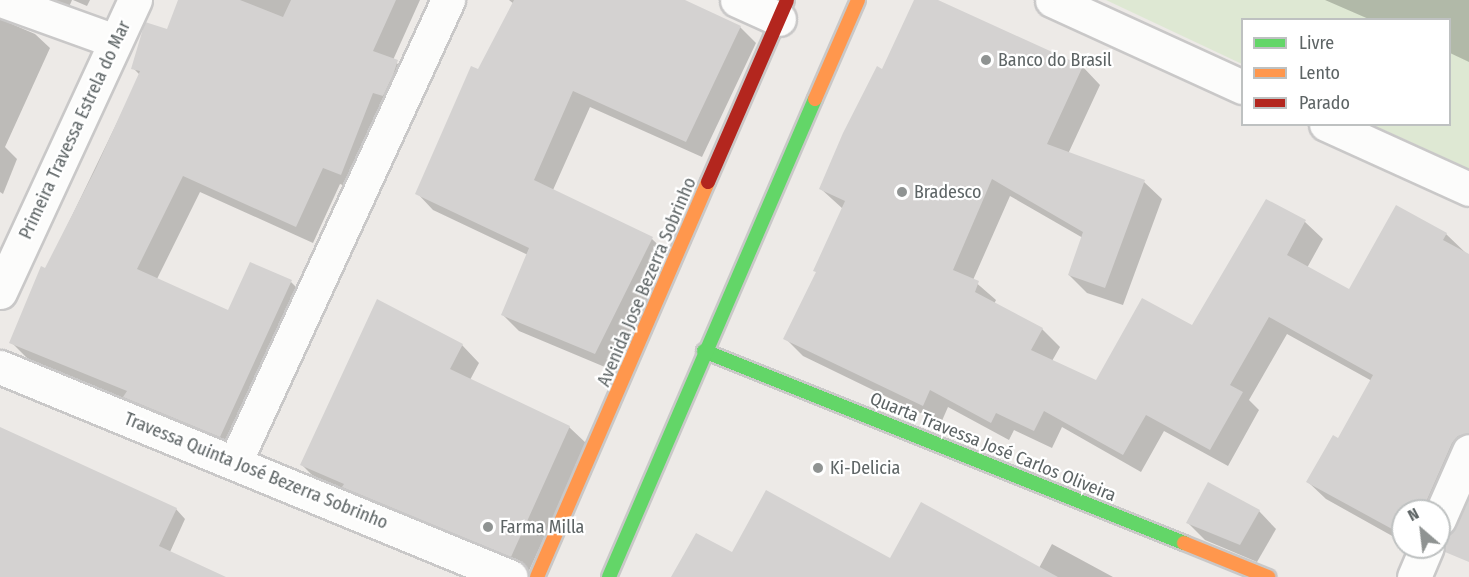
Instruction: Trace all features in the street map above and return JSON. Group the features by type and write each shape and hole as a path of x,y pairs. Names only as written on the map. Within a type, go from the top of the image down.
{"main road":[{"path":"609,577 704,351 858,0"},
{"name":"Avenida Jose Bezerra Sobrinho","path":"537,577 783,10"},
{"name":"Quarta Travessa José Carlos Oliveira","path":"704,351 1268,577"}],"street":[{"path":"1,0 115,41"},
{"name":"Primeira Travessa Estrela do Mar","path":"0,292 135,0"},
{"path":"235,462 448,0"},
{"path":"737,0 783,10"},
{"path":"1052,0 1241,87"},
{"path":"1330,126 1469,189"},
{"name":"Travessa Quinta José Bezerra Sobrinho","path":"0,367 511,577"},
{"path":"1448,499 1469,451"},
{"path":"1414,577 1422,559"}],"green space":[{"path":"1106,0 1469,0 1469,169 1375,126 1451,126 1451,18 1241,18 1241,64"}],"building":[{"path":"178,0 240,0 283,17 291,0 396,0 373,51 398,60 393,75 383,96 373,93 341,175 323,168 296,227 183,176 137,269 228,310 250,262 292,280 220,437 123,397 127,391 9,343 41,266 45,268 96,168 140,71 131,69 145,22 167,29"},
{"path":"514,0 685,0 741,26 686,142 573,91 534,180 653,237 595,354 501,315 529,248 415,194 471,66 478,69"},
{"path":"914,0 938,0 1083,66 1047,144 1145,180 1105,288 1068,275 1083,232 992,179 953,270 979,281 975,292 1043,328 1031,350 1096,380 1142,298 1192,325 1266,199 1306,220 1287,255 1349,289 1396,205 1447,233 1443,240 1469,254 1469,433 1458,436 1452,443 1427,499 1391,499 1391,528 1306,482 1333,435 1338,438 1373,375 1269,317 1230,385 1243,392 1210,450 1146,415 1123,455 1044,411 1034,431 996,413 991,423 930,390 923,406 783,339 816,272 813,271 845,201 819,189 843,133 877,66 882,69"},
{"path":"377,299 463,344 450,369 570,426 511,557 342,487 344,484 300,465"},
{"path":"0,427 177,508 159,546 226,577 0,577"},
{"path":"1208,482 1260,510 1240,545 1186,523"},
{"path":"766,490 890,558 921,502 1058,577 671,577 696,533 732,552"},
{"path":"1469,497 1469,562 1451,554 1451,531 1456,527"}],"traffic: fast":[{"path":"609,577 815,99"},
{"path":"704,351 1184,543"}],"traffic: slow":[{"path":"815,99 858,0"},
{"path":"537,577 708,182"},
{"path":"1184,543 1268,577"}],"traffic: jam":[{"path":"708,182 787,0"}],"place":[{"name":"Banco do Brasil","path":"986,60"},
{"name":"Bradesco","path":"902,192"},
{"name":"Ki-Delicia","path":"818,468"},
{"name":"Farma Milla","path":"488,527"}]}
